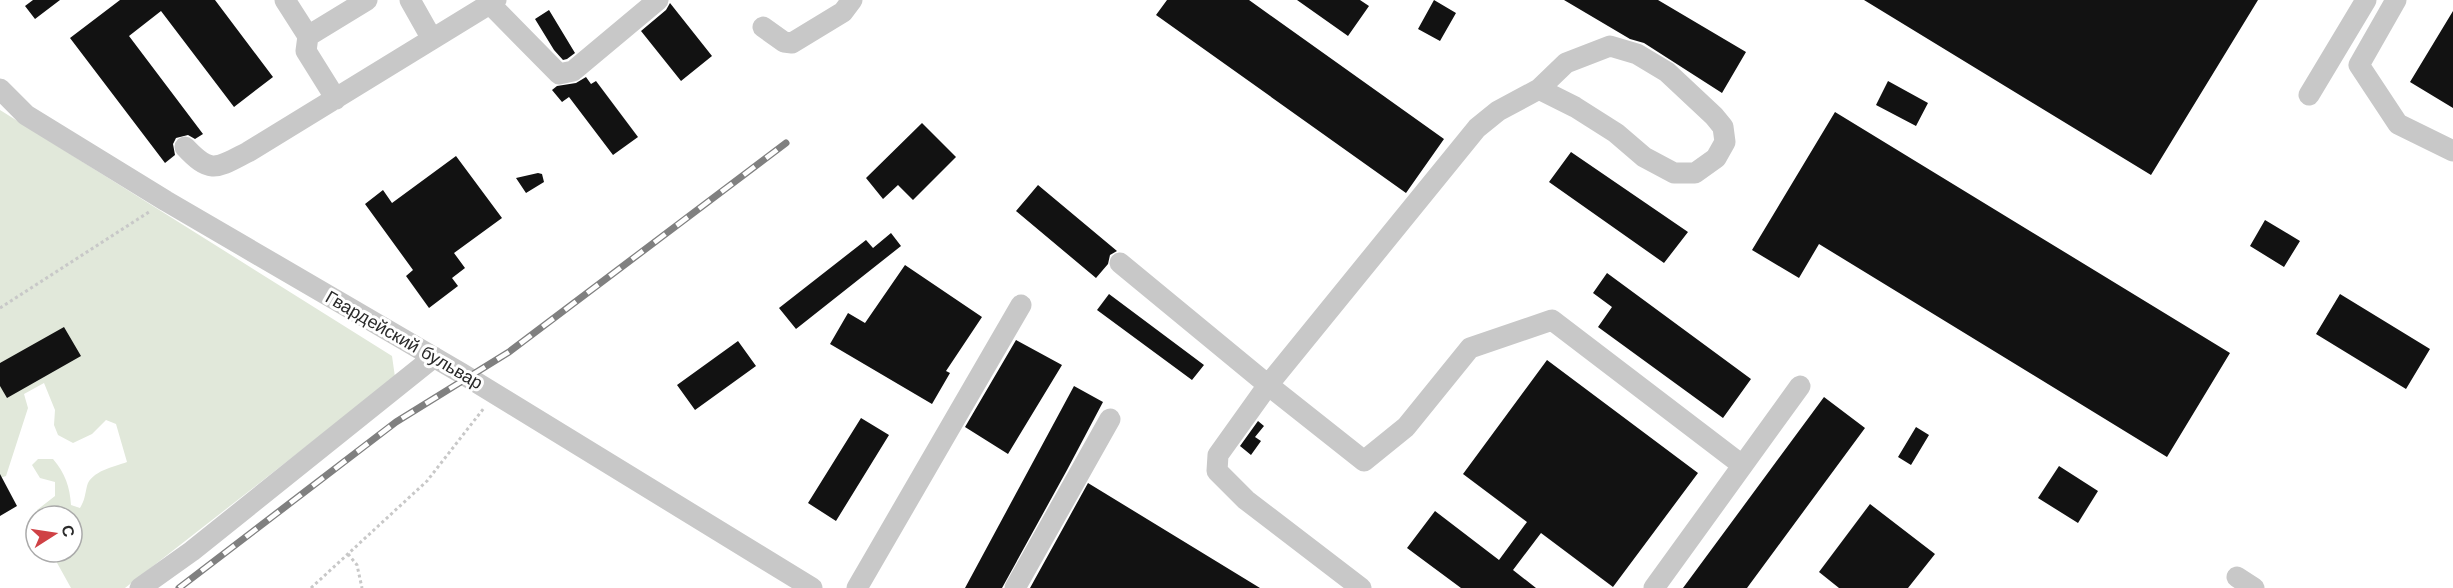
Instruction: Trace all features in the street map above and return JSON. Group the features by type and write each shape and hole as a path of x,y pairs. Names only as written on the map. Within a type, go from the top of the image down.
{"street":[{"path":"285,0 308,36 306,51 336,99"},
{"path":"308,36 367,0"},
{"path":"410,0 432,39"},
{"path":"185,147 200,163 210,167 224,165 493,2 559,74 573,71 658,0"},
{"path":"763,27 783,42 792,43 843,12 852,0"},
{"path":"2309,95 2366,0"},
{"path":"2396,0 2359,65 2398,124 2453,151"},
{"path":"1361,588 1246,500 1217,471 1218,455 1268,385 1477,128 1498,111 1539,89 1566,63 1610,46 1637,54 1667,72 1714,116 1723,127 1725,142 1716,158 1695,173 1674,173 1644,157 1616,133 1575,107 1539,89"},
{"name":"Гвардейский бульвар","path":"0,88 26,115 166,201 434,357 812,588"},
{"path":"1120,263 1364,461 1406,427 1470,348 1552,320 1742,465"},
{"path":"857,588 1021,305"},
{"path":"140,588 192,551 434,357"},
{"path":"1654,588 1800,386"},
{"path":"1015,588 1110,419"}],"path":[{"path":"0,308 166,201"},
{"path":"311,588 427,481 495,394"},
{"path":"348,554 357,565 362,588"}],"shaded area":[{"path":"0,110 392,356 395,377 125,588 71,588 58,564 84,564 84,504 82,504 89,481 104,470 127,462 116,424 106,420 92,434 73,443 58,435 54,425 55,410 44,383 24,394 28,408 6,476 0,478"},
{"path":"38,459 53,459 66,480 71,504 45,504 55,496 55,482 40,478 32,465"}],"building":[{"path":"33,0 60,0 35,19 25,6"},
{"path":"120,0 215,0 273,77 234,107 161,11 129,36 203,134 195,139 188,135 176,138 173,144 175,155 165,163 70,38"},
{"path":"1167,0 1249,0 1444,139 1406,193 1156,15"},
{"path":"1297,0 1360,0 1369,6 1348,36"},
{"path":"1434,0 1456,13 1440,41 1418,29"},
{"path":"1564,0 1658,0 1746,52 1722,93 1644,43 1630,39"},
{"path":"1864,0 2258,0 2151,175"},
{"path":"670,3 712,56 681,81 641,31 666,10"},
{"path":"549,10 575,53 567,59 563,60 554,50 535,19"},
{"path":"2453,11 2453,108 2410,82"},
{"path":"586,77 591,84 596,81 638,137 613,155 569,97 562,102 552,90 557,86 576,83"},
{"path":"1888,81 1928,103 1916,126 1876,105"},
{"path":"1835,112 2230,353 2167,457 1819,244 1799,278 1752,250"},
{"path":"922,123 956,157 913,200 898,185 883,199 866,178"},
{"path":"1571,152 1688,232 1664,263 1549,182"},
{"path":"456,156 502,218 454,253 465,268 452,278 458,286 429,308 406,276 413,270 365,204 383,190 392,203"},
{"path":"542,174 544,182 526,193 516,178"},
{"path":"1038,185 1117,251 1110,255 1108,264 1096,278 1016,211"},
{"path":"2265,220 2300,241 2284,267 2250,246"},
{"path":"891,233 901,246 796,329 779,308 866,240 873,248"},
{"path":"905,265 982,317 946,371 950,373 932,404 830,344 848,313 865,323"},
{"path":"1607,273 1751,379 1723,418 1598,327 1612,307 1593,293"},
{"path":"1109,294 1204,365 1192,380 1097,310"},
{"path":"2340,294 2430,349 2406,389 2316,334"},
{"path":"64,327 81,356 7,398 0,386 0,363"},
{"path":"1016,340 1062,365 1008,454 965,427"},
{"path":"738,341 756,366 695,410 677,385"},
{"path":"1547,360 1698,473 1613,587 1541,533 1513,570 1536,588 1461,588 1407,548 1435,511 1499,560 1527,522 1463,474"},
{"path":"1074,386 1103,402 1067,470 1002,588 965,588"},
{"path":"1824,397 1865,428 1747,588 1683,588"},
{"path":"861,418 889,435 836,521 808,503"},
{"path":"1258,421 1264,426 1255,437 1261,441 1251,455 1240,446"},
{"path":"1916,427 1929,435 1911,465 1898,457"},
{"path":"2059,466 2098,491 2078,523 2038,498"},
{"path":"0,474 17,506 0,516"},
{"path":"1088,483 1260,588 1030,588"},
{"path":"1870,504 1935,554 1908,588 1839,588 1819,572"}],"railway":[{"path":"179,588 396,422 509,352 786,143"}]}
